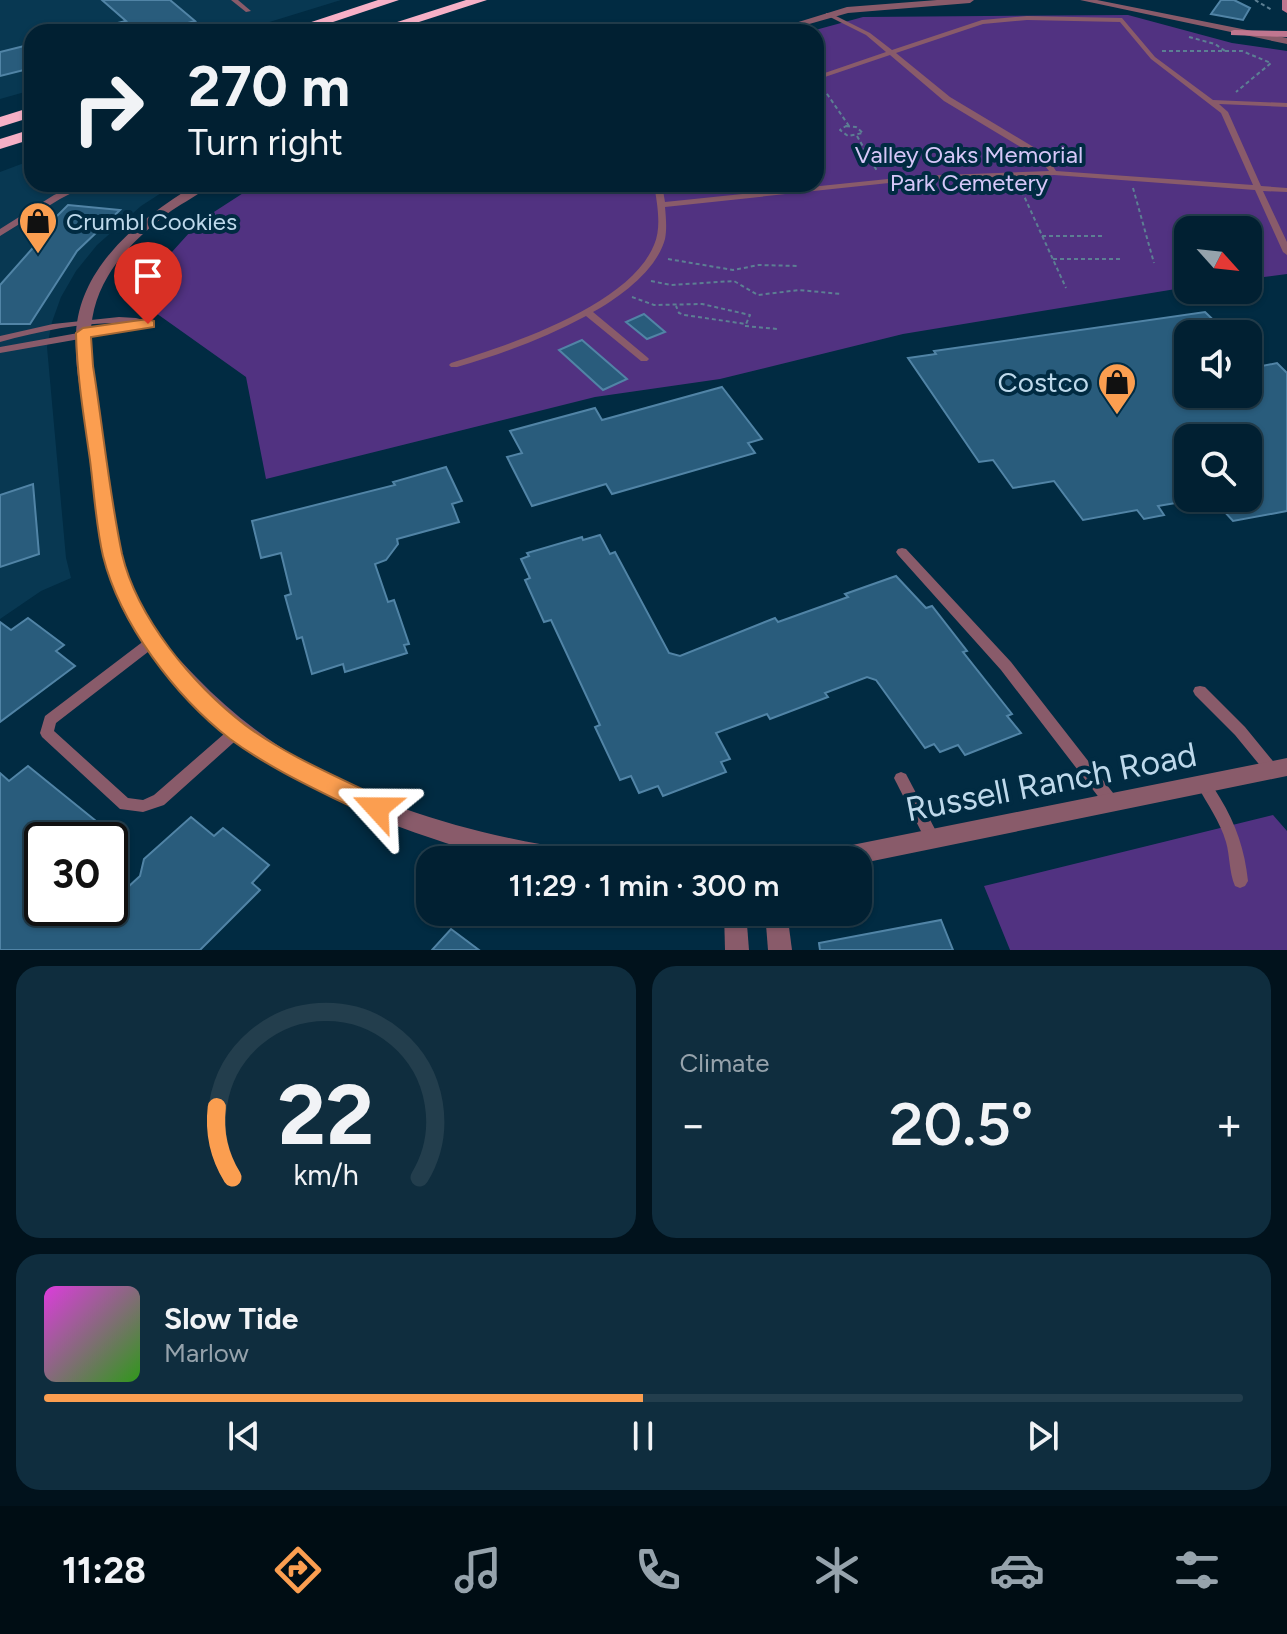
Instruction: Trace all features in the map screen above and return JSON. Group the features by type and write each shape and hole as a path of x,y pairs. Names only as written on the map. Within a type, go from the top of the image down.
{"highway":[{"path":"314,24 392,0"},
{"path":"378,24 455,0"},
{"path":"400,24 480,0"},
{"path":"0,122 24,114"},
{"path":"0,144 24,136"}],"main road":[{"path":"1234,33 1287,34"}],"street":[{"path":"796,24 865,4 970,0"},
{"path":"1084,0 1234,33 1287,41"},
{"path":"194,192 149,223 125,246 94,292 84,328 85,366 113,556 130,605 153,641 195,693 237,731 353,798 448,836 501,846"},
{"name":"Russell Ranch Road","path":"872,851 1282,770"},
{"path":"736,926 737,950"},
{"path":"777,926 780,950"}],"lane":[{"path":"234,0 248,11"},
{"path":"828,14 868,34 947,99 1042,156 1054,173"},
{"path":"824,75 982,22 1027,18 1122,20 1147,51 1224,112 1287,252"},
{"path":"1211,102 1287,105"},
{"path":"824,188 1054,173 1286,189"},
{"path":"0,233 68,192"},
{"path":"454,365 504,351 586,311 636,275 652,257 663,231 659,192"},
{"path":"661,205 787,192"},
{"path":"586,311 644,359"},
{"path":"0,339 133,319 148,324 84,328 0,350"},
{"path":"902,552 1006,666 1112,803"},
{"path":"153,641 50,720 47,733 125,804 143,806 159,800 237,731"},
{"path":"1200,691 1282,770"},
{"path":"901,778 932,838"},
{"path":"1204,785 1229,824 1239,854 1240,881"}],"path":[{"path":"1189,37 1215,44 1225,51"},
{"path":"1147,51 1247,52 1271,63 1223,102"},
{"path":"824,90 849,126"},
{"path":"857,136 863,131 843,127 841,132 857,136 884,182"},
{"path":"1014,175 1066,288"},
{"path":"1130,177 1154,263"},
{"path":"1042,236 1104,236"},
{"path":"652,257 695,261 733,270 759,265 798,266"},
{"path":"1053,259 1121,259"},
{"path":"636,275 671,285 734,281 758,295 799,290 841,294"},
{"path":"617,291 654,305 702,304 750,315 746,324 741,326"},
{"path":"676,306 679,313 687,316 778,329"}],"shaded area":[{"path":"0,0 341,0 263,24 24,24 24,92 0,99"},
{"path":"24,163 24,192 163,192 141,206 97,245 76,271 61,297 47,347 66,558 71,578 41,591 0,619 0,172"}],"green space":[{"name":"Valley Oaks Memorial Park Cemetery","path":"1128,15 1232,43 1287,51 1287,274 1262,277 1262,216 1174,216 1174,289 903,334 720,379 595,397 266,479 246,377 132,296 200,221 245,192 824,192 824,28 863,17"},
{"path":"1273,815 1287,831 1287,950 1010,950 984,886"}],"building":[{"path":"102,0 170,0 195,21 184,24 113,24 126,21"},
{"path":"1221,0 1234,0 1250,8 1243,20 1211,14"},
{"path":"24,46 24,70 0,76 0,52"},
{"path":"68,205 120,210 77,251 30,324 0,324 0,285 47,232 41,232"},
{"name":"Costco","path":"1205,312 1213,320 1174,320 1174,408 1262,408 1262,366 1277,363 1287,373 1287,511 1233,521 1225,512 1262,512 1262,424 1174,424 1174,503 1158,506 1164,515 1144,519 1137,510 1083,520 1054,481 1013,488 993,460 979,462 908,358 936,354 934,351"},
{"path":"644,314 665,332 647,339 626,322"},
{"path":"582,340 627,379 603,390 559,350"},
{"path":"722,387 762,439 748,443 755,453 612,494 606,484 532,506 507,457 522,453 510,431 595,408 602,420"},
{"path":"446,467 462,501 452,504 459,522 397,539 398,544 386,560 375,564 388,602 394,600 409,644 404,645 407,653 345,672 343,664 312,674 302,637 297,639 285,596 291,594 281,553 261,558 252,521 395,485 393,482"},
{"path":"33,484 39,554 0,567 0,495"},
{"path":"600,535 610,554 615,552 669,653 680,656 775,618 778,622 848,597 845,594 896,576 926,608 932,606 967,651 963,652 1012,714 1007,716 1021,733 965,755 958,745 940,752 934,744 925,748 876,680 867,677 825,693 828,697 770,719 767,714 716,733 730,759 721,762 726,772 663,796 658,786 639,793 631,776 620,780 595,727 600,725 551,620 544,622 525,580 530,578 521,559 529,556 527,553"},
{"path":"28,618 64,645 56,651 75,666 0,722 0,622 11,630"},
{"path":"28,766 96,821 24,822 24,926 128,926 128,887 140,876 144,859 191,817 214,836 223,828 269,865 252,883 260,890 200,950 0,950 0,773 9,781"},
{"path":"941,920 953,950 820,950 819,943"},
{"path":"451,929 479,950 432,950"}],"place":[{"name":"Crumbl Cookies","path":"38,255"},
{"name":"Costco","path":"1117,416"}],"route":[{"path":"148,324 83,333 85,366 113,556 130,605 153,641 195,693 237,731 287,763 377,808"}]}
